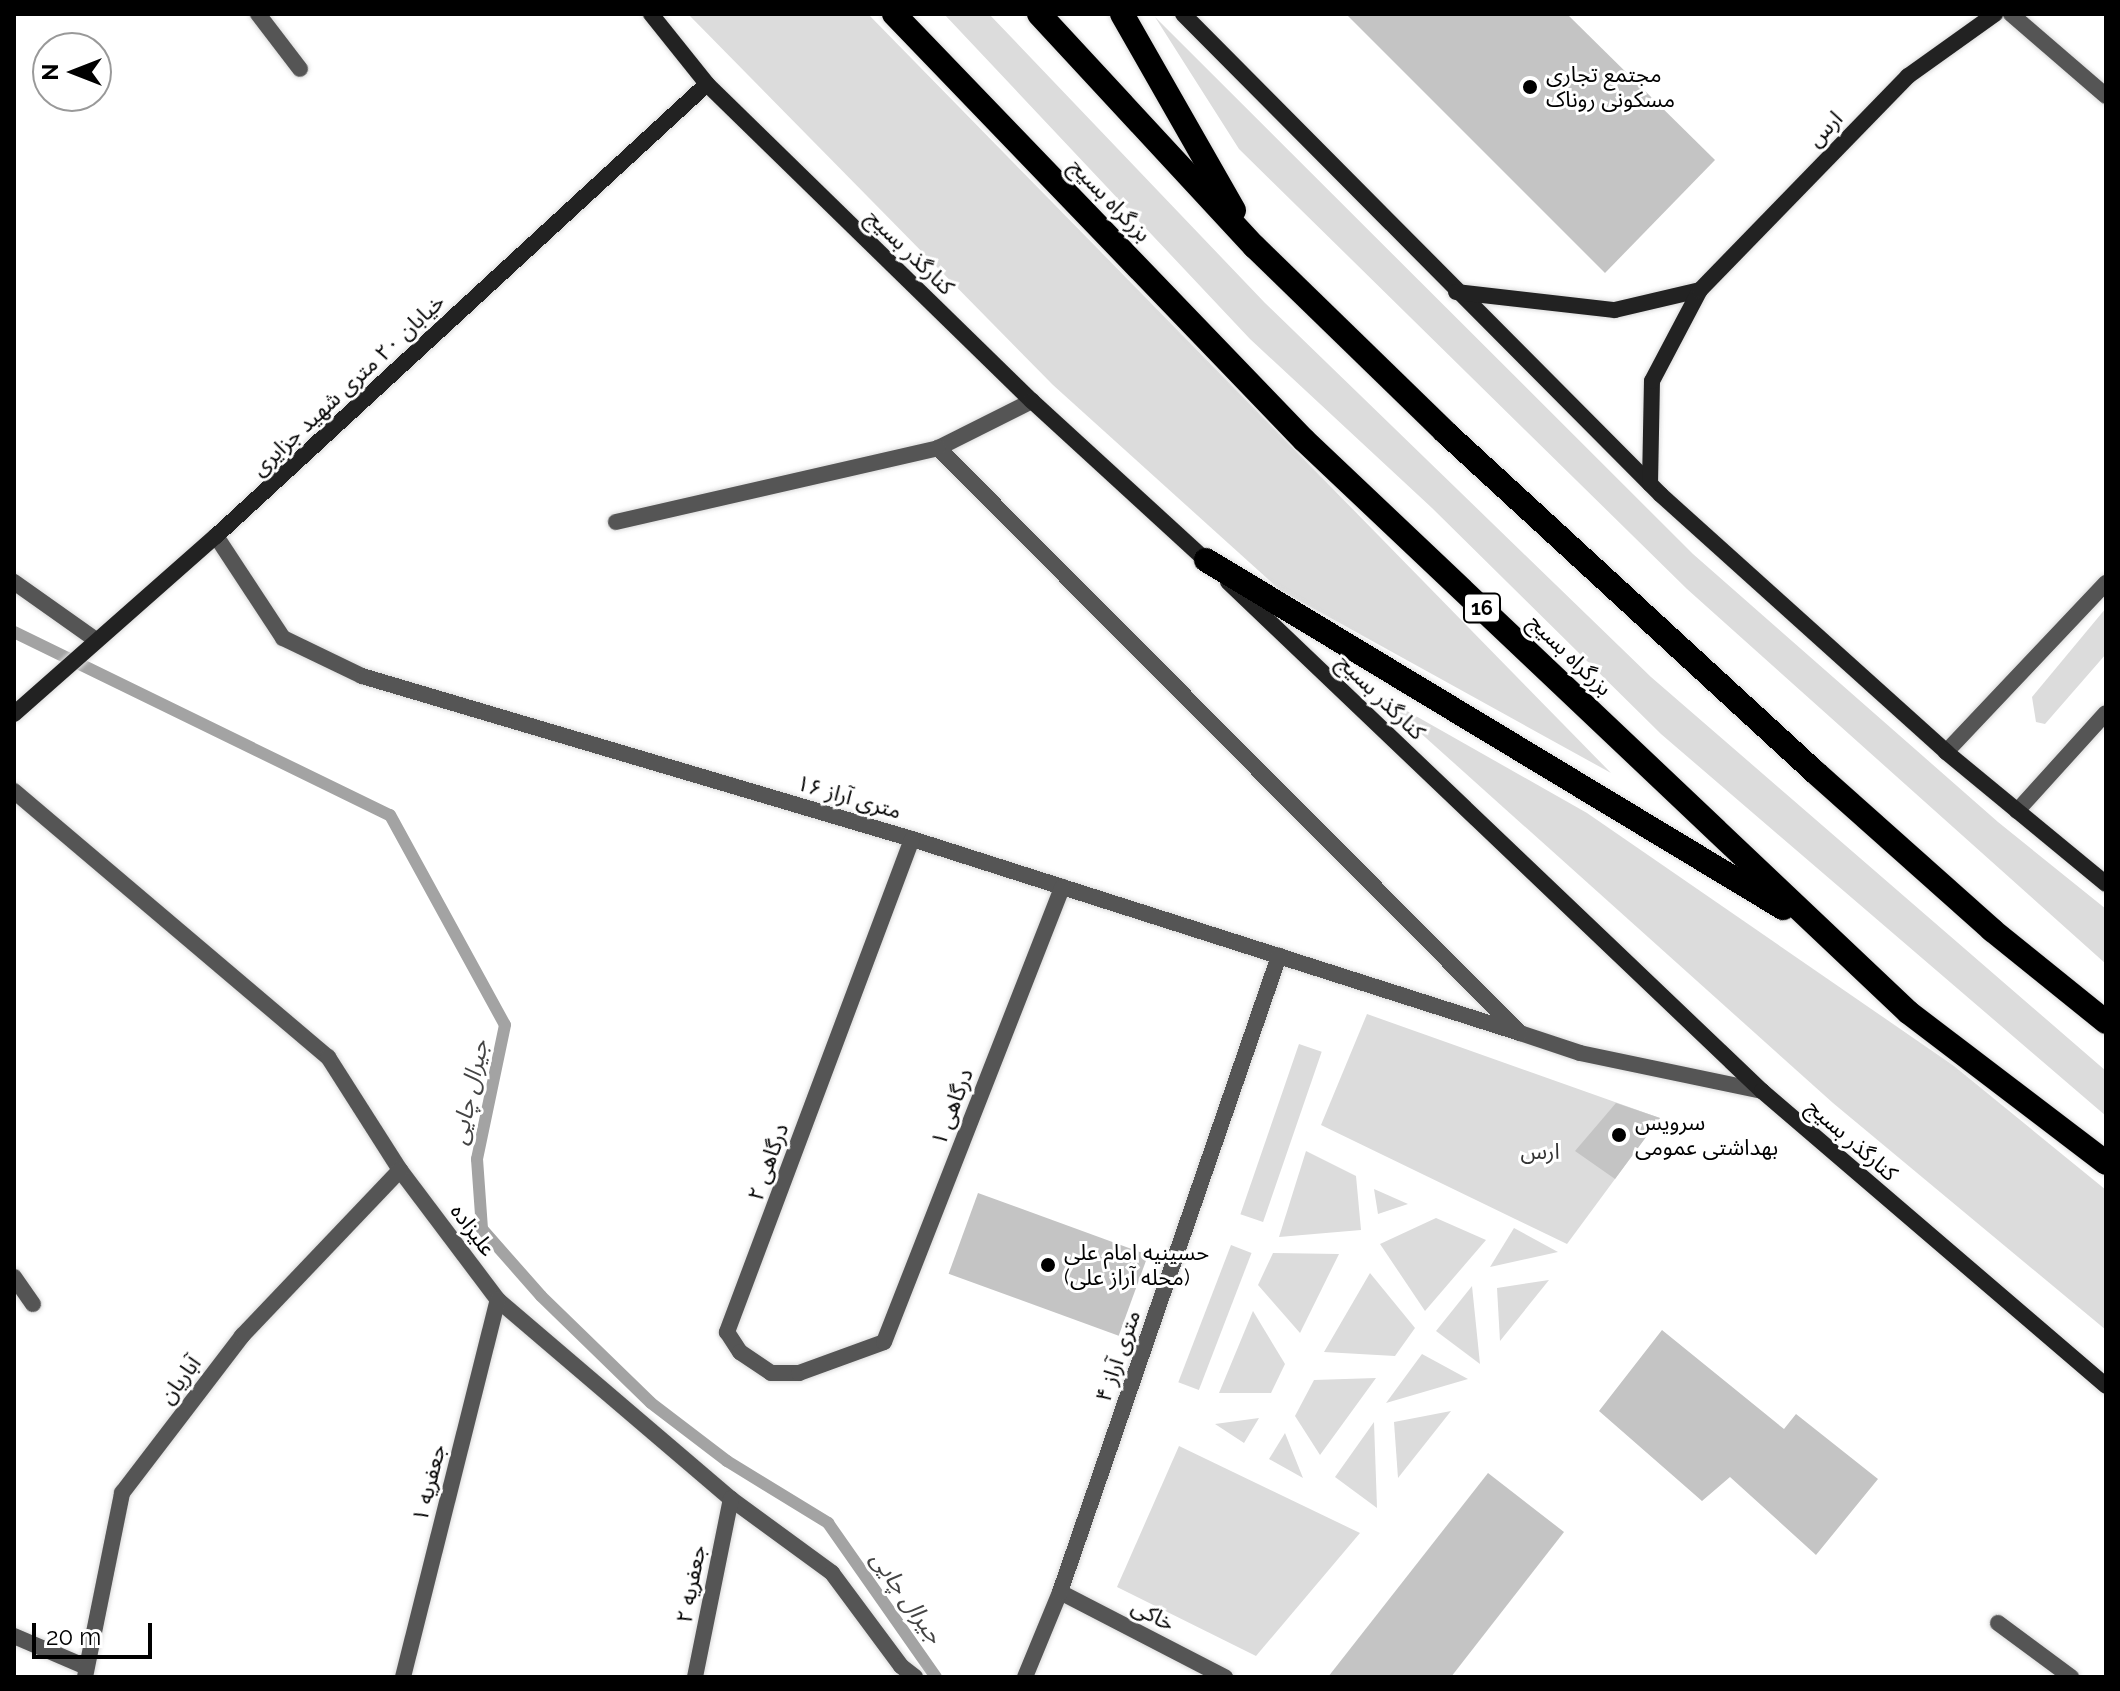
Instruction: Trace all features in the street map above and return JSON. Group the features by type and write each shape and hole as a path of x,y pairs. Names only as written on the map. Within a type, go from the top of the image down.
{"highway":[{"name":"بزرگراه بسیج","path":"894,14 1304,440 1824,933 1908,1012 2106,1163"},
{"path":"1039,14 1255,247 1445,432 1816,773 1992,930 2106,1022"},
{"path":"1122,14 1255,247"},
{"path":"1206,560 1824,933"}],"main road":[{"name":"کنارگذر بسیج","path":"651,14 707,84 1032,401 1206,560 1762,1091 2106,1386"},
{"path":"1183,14 1650,484 1946,752 2106,884"},
{"name":"ارس","path":"1650,484 1652,381 1700,290 1908,76 1995,14"},
{"name":"خیابان ۲۰ متری شهید جزایری","path":"14,714 216,536 707,84"},
{"path":"1456,292 1615,310 1700,290"}],"street":[{"path":"258,14 300,69"},
{"path":"2011,14 2106,96"},
{"path":"616,522 938,448 1032,401"},
{"path":"938,448 1520,1033"},
{"name":"۱۶ متری آراز","path":"216,536 283,638 362,676 912,839 1580,1053 1762,1091"},
{"path":"14,582 96,640"},
{"path":"1946,752 2106,583"},
{"path":"2017,811 2106,713"},
{"name":"علیزاده","path":"14,791 328,1057 400,1170 498,1300 731,1499 832,1573 901,1666 915,1677"},
{"name":"درگاهی ۲","path":"884,1342 799,1373 771,1373 740,1352 727,1332 912,839"},
{"name":"درگاهی ۱","path":"884,1342 1062,887"},
{"name":"۴ متری آراز","path":"1025,1677 1060,1592 1279,956"},
{"name":"آباریان","path":"14,1636 84,1672 122,1493 242,1336 400,1170"},
{"path":"14,1277 33,1304"},
{"name":"جعفریه ۱","path":"403,1677 498,1300"},
{"name":"جعفریه ۲","path":"695,1677 731,1499"},
{"name":"خاکی","path":"1060,1592 1225,1677"},
{"path":"1998,1623 2071,1677"}],"green space":[{"path":"688,14 868,14 1611,773 1280,590 1053,385"},
{"path":"944,14 989,14 1265,303 1651,677 2106,1071 2106,1116 1661,734 1432,508 1250,339"},
{"path":"1155,17 1693,554 1998,822 2106,909 2106,964 1687,589 1239,149"},
{"path":"2106,608 2106,654 2045,724 2036,722 2032,697"},
{"path":"1377,694 1587,813 1954,1066 2106,1190 2106,1330 1833,1103"},
{"name":"ارس","path":"1367,1014 1660,1118 1567,1244 1321,1125"},
{"path":"1299,1044 1322,1052 1263,1222 1240,1214"},
{"path":"1306,1151 1356,1176 1361,1230 1279,1237"},
{"path":"1374,1189 1408,1204 1378,1214"},
{"path":"1436,1218 1486,1240 1425,1311 1380,1244"},
{"name":"ارس","path":"1514,1228 1558,1252 1490,1267"},
{"path":"1231,1245 1252,1253 1199,1390 1178,1382"},
{"path":"1273,1253 1339,1254 1300,1333 1258,1285"},
{"path":"1370,1273 1415,1328 1395,1356 1324,1352"},
{"path":"1549,1280 1500,1341 1497,1288"},
{"path":"1472,1286 1480,1364 1436,1331"},
{"path":"1253,1311 1285,1364 1271,1393 1219,1393"},
{"path":"1422,1354 1468,1379 1386,1403"},
{"path":"1376,1378 1320,1455 1295,1416 1314,1380"},
{"path":"1451,1411 1398,1478 1394,1422"},
{"path":"1259,1418 1244,1443 1215,1424"},
{"path":"1374,1422 1377,1508 1335,1477"},
{"path":"1285,1433 1303,1478 1269,1459"},
{"path":"1179,1446 1360,1533 1256,1656 1117,1587"}],"building":[{"name":"مجتمع تجاری مسکونی روناک","path":"1346,14 1567,14 1715,160 1605,273"},
{"name":"سرویس بهداشتی عمومی","path":"1616,1103 1660,1118 1615,1179 1575,1151"},
{"name":"حسینیه امام علی (محله آراز علی)","path":"978,1193 1148,1255 1119,1336 949,1274"},
{"path":"1662,1330 1784,1429 1796,1414 1878,1479 1816,1555 1730,1477 1702,1501 1599,1411"},
{"path":"1488,1473 1564,1532 1451,1677 1328,1677"}],"waterway":[{"name":"جیرال چایی","path":"14,632 390,815 505,1025 477,1159 482,1229 541,1296 651,1403 727,1461 828,1523 936,1677"}],"place":[{"name":"مجتمع تجاری مسکونی روناک","path":"1530,87"},
{"name":"سرویس بهداشتی عمومی","path":"1619,1135"},
{"name":"حسینیه امام علی (محله آراز علی)","path":"1048,1265"}]}
